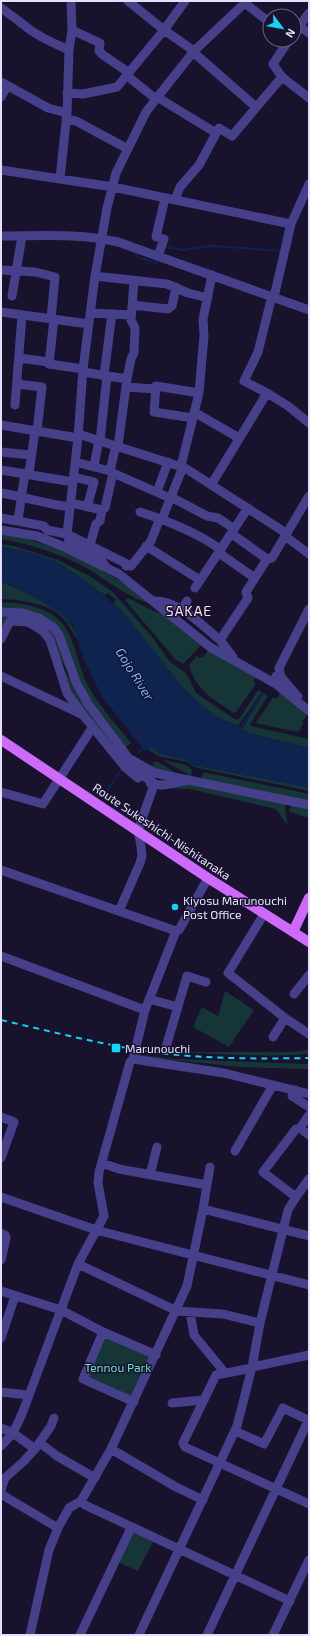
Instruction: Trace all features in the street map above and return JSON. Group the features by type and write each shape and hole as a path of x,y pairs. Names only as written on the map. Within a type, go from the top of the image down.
{"main road":[{"name":"Route Sukeshichi-Nishitanaka","path":"1,740 208,878 309,942"},
{"path":"293,932 309,898"}],"street":[{"path":"60,178 66,116 69,50 72,30 71,1"},
{"path":"128,1 194,52 256,107"},
{"path":"67,93 83,94 112,89 117,86 164,30 185,1"},
{"path":"262,16 246,2 194,52 146,112 116,173 107,208 95,276 83,370 78,436 67,534 69,541 101,560 111,570 154,601 210,646 276,684 309,710"},
{"path":"1,8 48,41 69,50"},
{"path":"302,22 309,13"},
{"path":"72,30 100,43 99,50 103,55 156,98 216,133"},
{"path":"284,48 273,64 282,77 309,98"},
{"path":"175,200 180,187 199,164 219,128 232,136 282,77"},
{"path":"1,98 4,84 128,149"},
{"path":"1,170 113,187 291,224"},
{"path":"309,184 291,224 258,352 244,381 288,406 309,423"},
{"path":"158,256 164,239 156,238 165,198"},
{"path":"1,236 101,238 118,242 309,310"},
{"path":"12,296 22,236"},
{"path":"1,270 16,273 35,272 55,277 49,362"},
{"path":"6,530 37,536 62,546 111,570 131,566 151,541 171,498 182,467 199,393 204,336 203,319 212,275"},
{"path":"95,276 167,284 188,293 208,298"},
{"path":"90,545 96,524 100,521 102,510 105,508 131,359 134,353 135,328 131,320 131,315 134,281"},
{"path":"132,305 168,310 172,306 176,287"},
{"path":"1,312 89,324"},
{"path":"90,313 131,315"},
{"path":"15,405 22,314"},
{"path":"94,466 99,440 112,314"},
{"path":"19,358 49,362 49,364 106,375 127,383 155,389 156,386 199,393"},
{"path":"17,384 42,387 36,431 21,496 18,520"},
{"path":"155,389 154,412 194,415 239,438"},
{"path":"211,485 267,393"},
{"path":"1,426 99,440 182,467 248,508 286,534 309,554"},
{"path":"1,452 31,455"},
{"path":"75,462 94,466 111,472 171,498 207,516 218,518 267,559"},
{"path":"157,492 168,462"},
{"path":"1,470 27,473 42,478 73,479 94,482 87,507"},
{"path":"1,493 21,496 52,505 70,505 102,510"},
{"path":"220,640 248,598 246,592 267,559 272,558 309,496"},
{"path":"195,588 248,508"},
{"path":"140,512 161,519 208,540 255,578"},
{"path":"1,518 44,526 47,530 67,534 131,566"},
{"path":"6,530 15,526 62,537 67,534"},
{"path":"146,546 200,580"},
{"path":"154,601 163,601 191,616 220,640 237,662"},
{"path":"182,610 187,601"},
{"path":"309,609 279,668 281,677 309,710"},
{"path":"1,612 23,613 39,618 54,628 59,635 76,682"},
{"path":"191,616 191,620 210,646"},
{"path":"1,639 10,620 28,622 44,632 50,640 68,693 92,728 125,767 140,780 154,785 189,780"},
{"path":"55,654 76,682 88,704 138,773 153,782 154,785"},
{"path":"253,670 281,677"},
{"path":"1,676 83,716"},
{"path":"1,792 43,804 92,728"},
{"path":"130,760 155,773 309,805"},
{"path":"119,912 142,856 138,830 154,785"},
{"path":"1,870 176,931"},
{"path":"1,1446 13,1433 78,1264 104,1216 98,1183 102,1163 133,1058 145,1010 176,931 179,930 208,878"},
{"path":"264,914 228,973 309,1034"},
{"path":"1,956 145,1010"},
{"path":"294,994 309,975"},
{"path":"166,1047 188,976 206,982"},
{"path":"149,998 178,1007"},
{"path":"273,1037 286,1018"},
{"path":"133,1058 224,1073 309,1094"},
{"path":"235,1151 273,1085"},
{"path":"296,1090 292,1096 309,1108"},
{"path":"296,1197 263,1172 296,1129 300,1128 309,1115"},
{"path":"1,1117 14,1122 1,1158"},
{"path":"300,1128 309,1135"},
{"path":"150,1175 157,1147"},
{"path":"102,1163 119,1169 207,1185"},
{"path":"30,1635 49,1550 58,1528 69,1508 81,1501 111,1449 177,1311 187,1286 210,1167"},
{"path":"139,1635 235,1431 252,1368 260,1323 288,1210 309,1179"},
{"path":"1,1198 96,1230 309,1285"},
{"path":"203,1209 309,1236"},
{"path":"1,1233 5,1235 6,1238 1,1260"},
{"path":"78,1264 177,1311 223,1314 260,1323"},
{"path":"1,1291 60,1310 103,1332 156,1355"},
{"path":"1,1338 15,1296"},
{"path":"190,1312 194,1335 225,1373"},
{"path":"103,1332 83,1379 134,1402"},
{"path":"309,1355 216,1375 184,1442 185,1446 309,1504"},
{"path":"1,1392 28,1395"},
{"path":"172,1403 203,1400"},
{"path":"207,1635 309,1420 283,1408 264,1444 235,1431"},
{"path":"1,1490 3,1476 23,1462 38,1446 51,1426 54,1418"},
{"path":"1,1428 57,1456 95,1478"},
{"path":"111,1449 176,1487 203,1500"},
{"path":"1,1494 58,1528"},
{"path":"81,1501 85,1505 131,1528 290,1601"},
{"path":"80,1635 131,1528"},
{"path":"274,1635 309,1560"}],"green space":[{"path":"1,533 63,551 120,581 155,605 137,599 120,590 88,569 57,554 1,539"},
{"path":"1,544 14,546 58,560 91,577 113,592 152,637 170,662 186,673 196,693 236,720 239,719 258,690 262,692 238,726 218,717 201,705 185,689 128,619 113,603 116,600 108,593 104,595 56,562 31,553 1,547"},
{"path":"1,582 35,597 61,613 70,623 78,640 64,619 51,609 34,603 1,599"},
{"path":"128,598 155,612 164,614 202,644 183,664 176,660 125,600"},
{"path":"1,602 39,608 56,617 63,624 71,638 84,678 91,692 131,743 125,748 104,722 79,683 62,634 1,609"},
{"path":"1,614 16,614 47,624 59,639 68,671 48,634 43,628 24,619 9,617 1,634"},
{"path":"209,649 256,677 253,682 256,684 234,713 206,694 196,682 192,674 189,665 197,656 199,658 204,656"},
{"path":"58,662 126,758 120,759 70,690"},
{"path":"264,693 268,696 250,724 251,726 309,739 309,748 249,733 242,729"},
{"path":"280,693 306,713 306,717 302,721 303,724 297,732 256,723 273,697 276,699"},
{"path":"149,747 158,753 189,761 194,765 306,787 309,788 309,791 194,767 188,762 158,756 147,749"},
{"path":"162,760 187,765 192,771 191,777 186,773"},
{"path":"157,761 179,775 152,768 154,762"},
{"path":"203,772 309,794 309,802 201,780"},
{"path":"188,782 285,804 287,825 276,809 190,789 158,788"},
{"path":"292,805 309,808 309,818 290,812 289,809"},
{"path":"225,991 254,1010 229,1047 193,1027 202,1007 218,1016"},
{"path":"309,1050 309,1054 276,1056 177,1052 291,1052"},
{"path":"136,1054 175,1059 309,1064 309,1069 239,1067 137,1056"},
{"name":"Tennou Park","path":"106,1337 149,1355 150,1359 133,1396 129,1397 87,1379 103,1338"},
{"path":"135,1533 153,1542 138,1571 118,1562 132,1534"}],"water":[{"name":"Gojo River","path":"1,547 15,549 51,559 83,579 106,597 127,617 183,688 205,708 228,723 238,726 249,733 309,748 309,788 194,765 189,761 158,753 149,748 144,750 102,697 84,660 73,627 65,617 35,597 11,585 1,582"}],"waterway":[{"path":"282,241 286,226"},
{"path":"164,247 184,250 209,246 280,251"},
{"path":"132,251 138,257 156,263 159,259"},
{"path":"240,729 263,693"},
{"path":"138,753 144,747"},
{"path":"103,797 122,768"}],"railway":[{"path":"1,1020 72,1037 165,1054 226,1058 309,1058"}],"place":[{"name":"Kiyosu Marunouchi Post Office","path":"175,907"},
{"name":"Marunouchi","path":"116,1048"}],"district":[{"name":"SAKAE","path":"189,610"}]}
